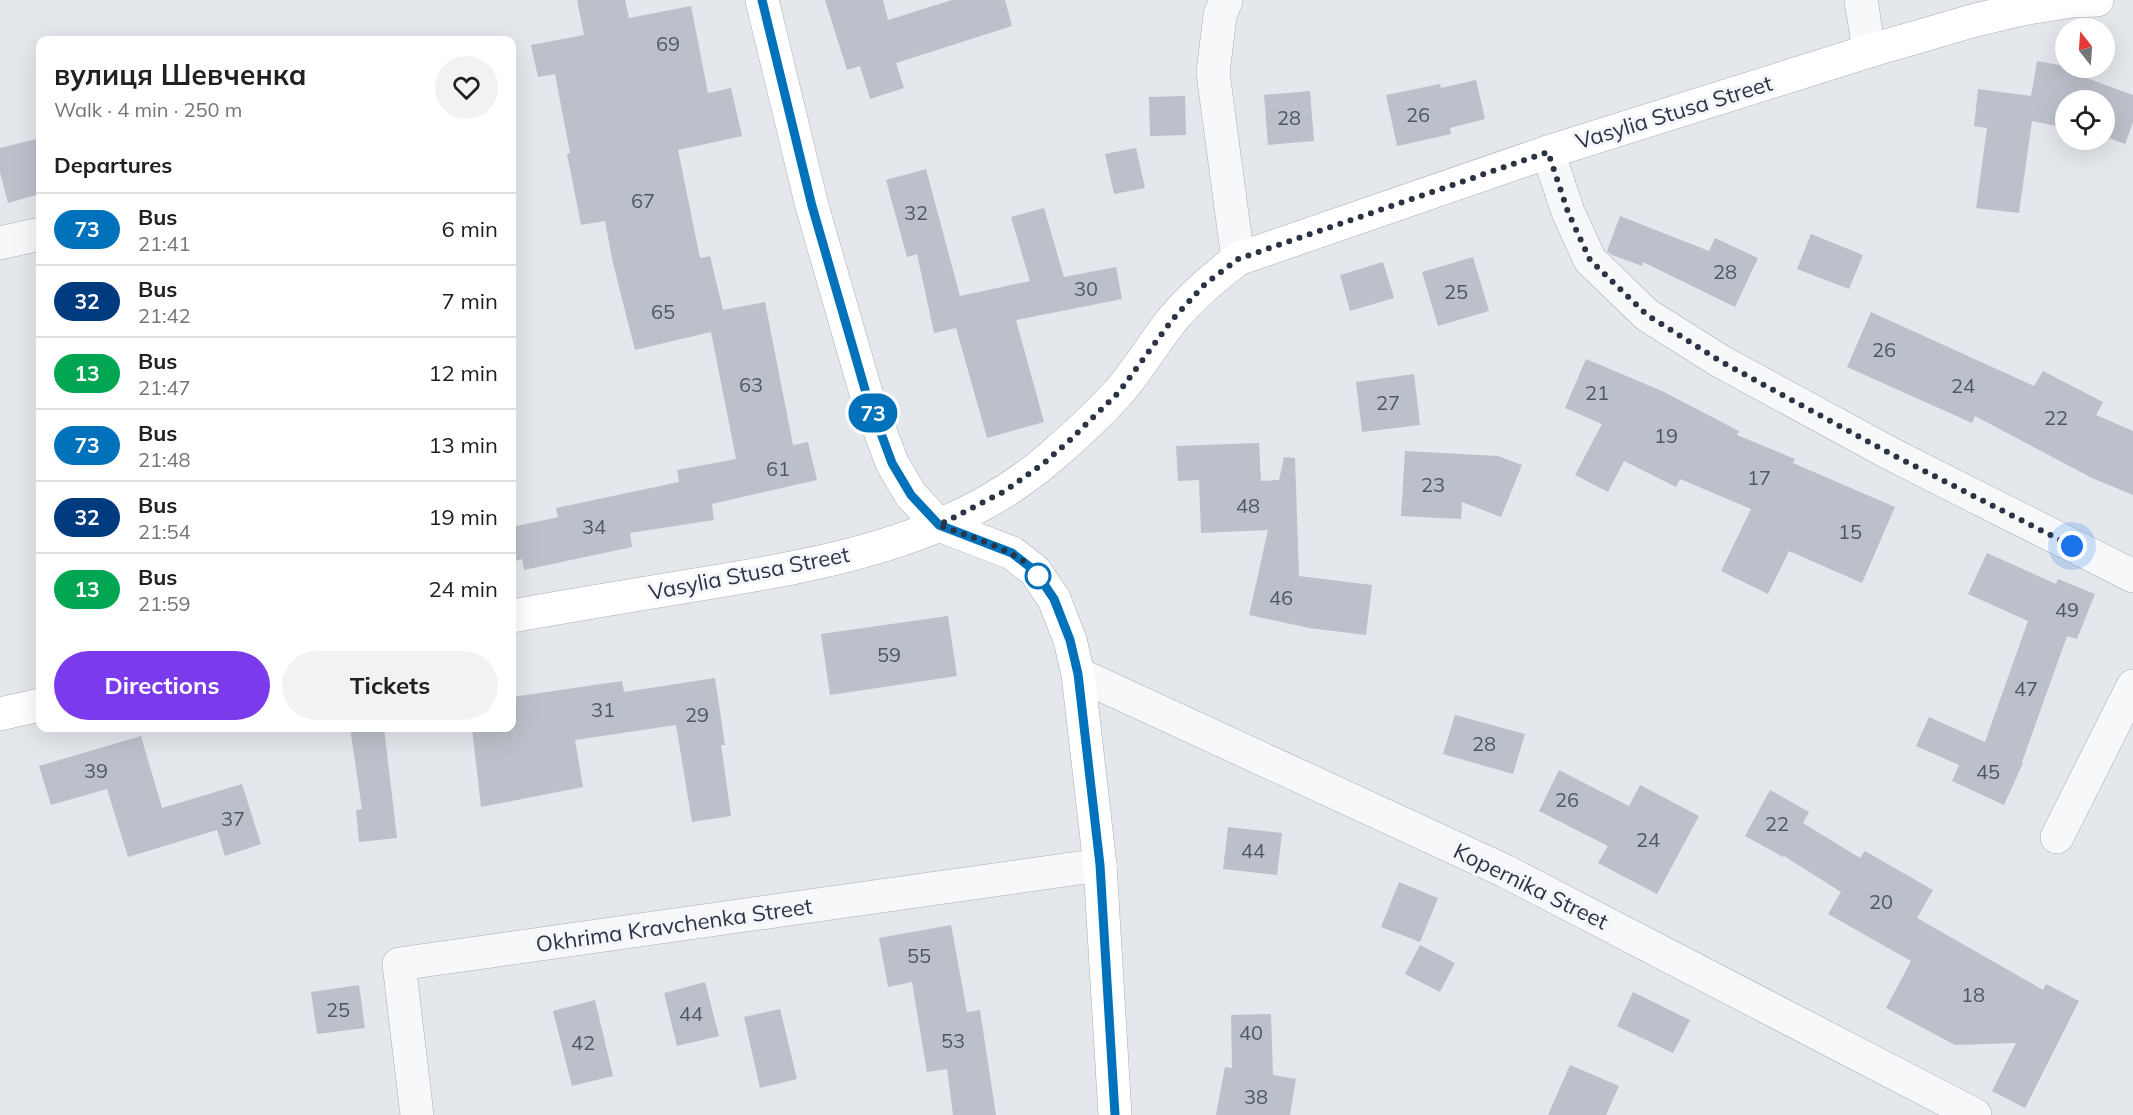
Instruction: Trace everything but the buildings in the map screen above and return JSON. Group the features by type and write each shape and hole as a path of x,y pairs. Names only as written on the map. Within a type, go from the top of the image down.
{"main road":[{"path":"762,0 812,206 866,393 892,463 911,495 939,525 1012,553 1035,571 1054,599 1070,640 1078,674 1100,865 1115,1115"},
{"name":"Vasylia Stusa Street","path":"516,615 798,568 853,555 939,525 1005,491 1052,456 1119,392 1172,320 1205,284 1238,259 1548,152 1869,51 2022,9 2072,1 2097,0"},
{"path":"0,714 36,706"}],"street":[{"path":"1226,0 1220,15 1213,74 1238,259"},
{"path":"1862,0 1869,51"},
{"path":"1548,152 1568,212 1590,260 1647,315 1720,361 1871,443 2133,576"},
{"path":"0,243 36,235"},
{"name":"Kopernika Street","path":"1078,674 1505,871 1942,1107 1976,1115"},
{"path":"2057,837 2133,686"},
{"name":"Okhrima Kravchenka Street","path":"417,1115 399,964 1100,865"}],"bus line":[{"name":"73","path":"762,0 812,206 866,393 892,463 911,495 939,525 1012,553 1035,571 1054,599 1070,640 1078,674 1100,865 1115,1115"}],"route":[{"path":"1038,576 1012,553 939,525 1005,491 1044,463 1082,429 1119,392 1172,320 1205,284 1238,259 1548,152 1568,212 1590,260 1647,315 1720,361 1891,454 2072,546"}]}
